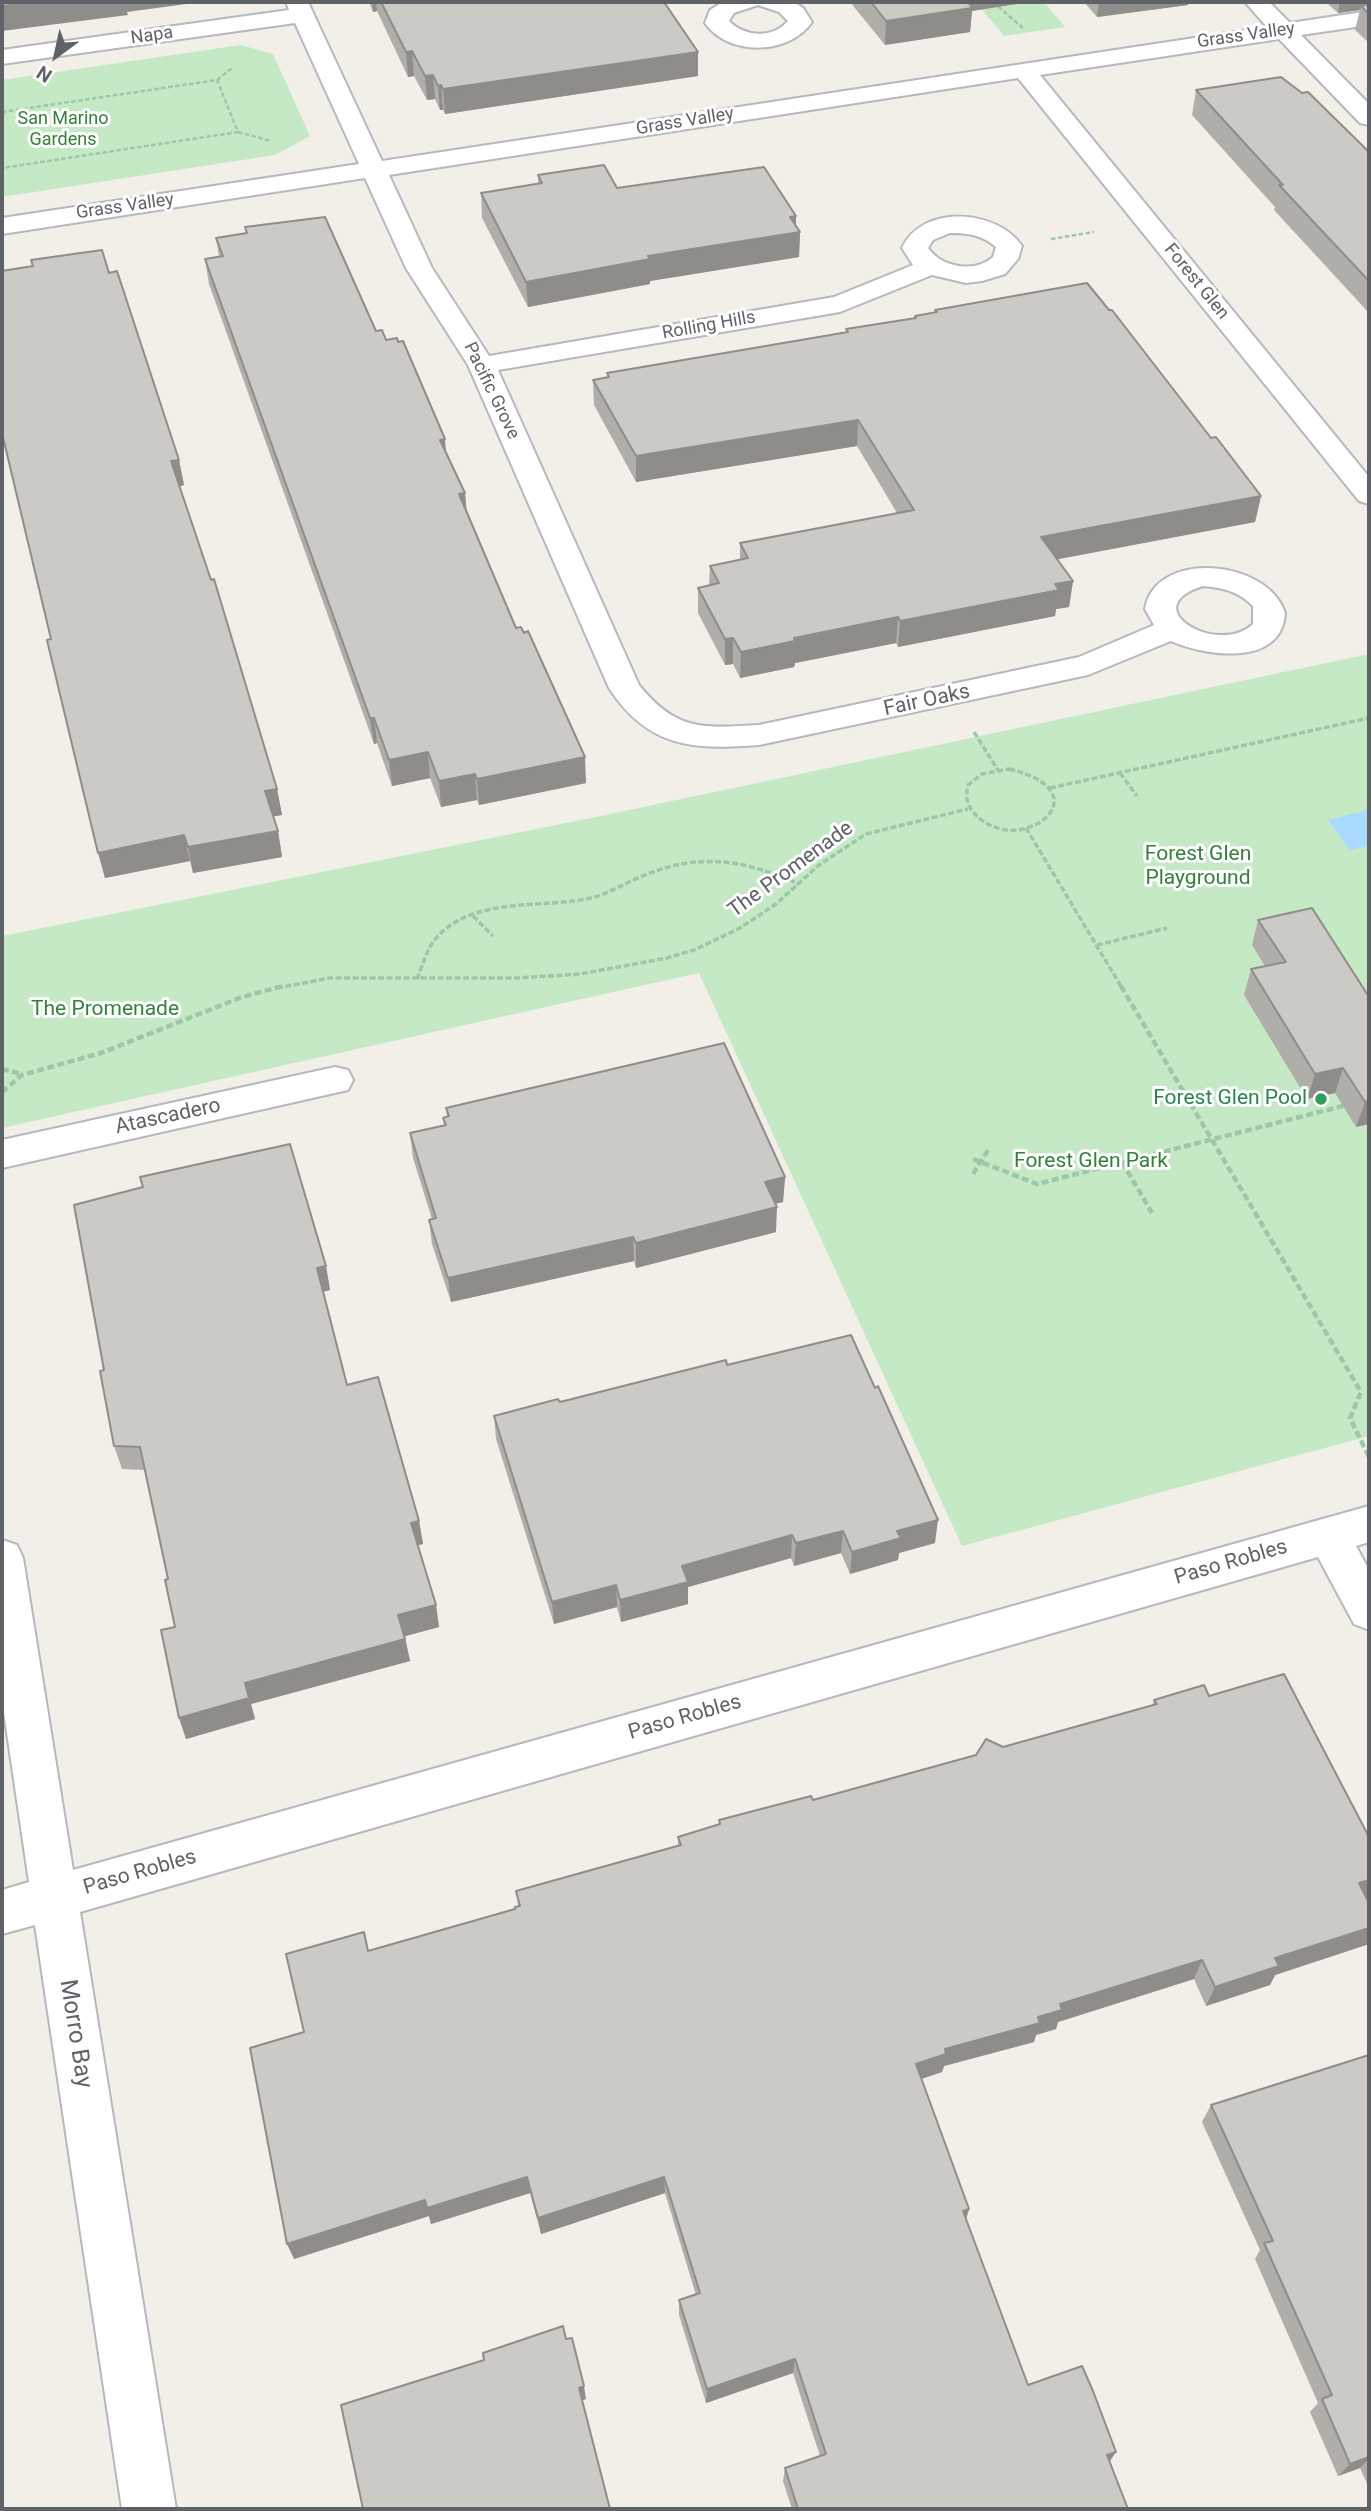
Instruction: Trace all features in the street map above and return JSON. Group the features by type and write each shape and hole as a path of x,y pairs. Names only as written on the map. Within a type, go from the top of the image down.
{"street":[{"path":"748,2 726,8 718,15 717,23 723,31 751,40 777,38 796,30 800,22 797,14 788,7 767,2"},
{"path":"1256,2 1369,118"},
{"name":"Napa","path":"2,57 300,8"},
{"name":"Pacific Grove","path":"300,8 419,268 482,365 625,688 645,713 675,732"},
{"name":"Grass Valley","path":"2,226 1369,18"},
{"name":"Forest Glen","path":"1023,69 1369,495"},
{"name":"Rolling Hills","path":"482,365 840,304 930,267"},
{"name":"Fair Oaks","path":"675,732 715,738 759,735 951,696 1088,664 1172,629"},
{"name":"Atascadero","path":"2,1154 335,1080"},
{"path":"1349,1530 1369,1611"},
{"name":"Paso Robles","path":"2,1912 1349,1530"},
{"name":"Morro Bay","path":"2,1558 149,2509"}],"path":[{"path":"2,112 217,80 238,132 2,168"},
{"path":"1050,788 1369,718"},
{"path":"1009,769 1023,771 1042,780 1050,788 1054,808 1038,824 1026,828 999,828 985,823 968,809 964,798 972,779 983,773 1009,769"},
{"path":"1120,773 1137,796"},
{"name":"The Promenade","path":"2,1092 22,1075 100,1053 242,997 296,983 330,978 519,978 580,974 667,958 694,950 740,929 776,904 819,865 866,834 968,809"},
{"path":"1026,828 1361,1392 1350,1418 1369,1457"},
{"path":"417,979 426,955 439,935 472,915 494,909 564,904 593,898 683,861 733,860 762,867 799,884"},
{"path":"472,915 493,936"},
{"path":"1097,945 1167,928"},
{"path":"2,1069 22,1075"},
{"path":"973,1159 1037,1184 1343,1105"},
{"path":"973,1174 988,1150"},
{"path":"1122,1162 1152,1213"}],"green space":[{"path":"976,2 1044,2 1065,27 1004,36"},
{"name":"San Marino Gardens","path":"241,45 273,54 310,136 275,155 2,197 2,80"},
{"name":"Forest Glen Park","path":"1369,654 1369,1436 962,1546 699,973 2,1128 2,936 596,817"}],"water":[{"path":"1369,810 1369,846 1350,850 1328,820"}],"building":[{"path":"2,2 39,2 2,6"},
{"path":"381,2 664,2 698,52 443,89 441,85 438,86 433,75 425,76 412,51 406,52"},
{"path":"871,2 968,2 972,8 886,21"},
{"path":"1369,4 1369,14 1361,6"},
{"path":"1281,77 1302,93 1308,92 1369,152 1369,281 1279,185 1283,185 1196,90"},
{"path":"604,165 617,188 764,167 796,216 790,217 800,232 648,256 650,259 526,282 481,193 542,183 538,175"},
{"path":"325,217 376,331 382,330 386,340 397,338 398,342 403,341 445,439 440,440 465,493 459,494 516,628 521,627 524,633 528,631 585,757 477,779 475,774 439,781 428,752 389,760 374,718 370,718 205,259 223,256 216,238 247,233 245,227"},
{"path":"102,250 109,273 117,271 179,460 171,461 211,580 214,579 277,789 265,791 278,831 188,847 184,835 98,853 47,640 51,639 2,433 2,271 33,266 31,260"},
{"path":"1087,283 1109,310 1112,310 1211,438 1216,437 1261,496 1041,537 1073,581 1055,584 1059,590 900,621 898,617 794,638 795,641 741,652 733,638 725,639 698,588 719,583 710,566 748,558 740,543 914,510 858,420 636,456 593,380 609,377 607,373 848,332 846,329 916,318 915,316 937,312 935,310"},
{"path":"1312,908 1369,997 1369,1101 1365,1102 1343,1068 1315,1074 1251,969 1286,962 1258,920"},
{"path":"724,1043 785,1177 765,1182 777,1207 636,1243 633,1237 448,1278 429,1220 436,1218 410,1133 446,1125 443,1118 449,1116 446,1108"},
{"path":"290,1144 326,1266 317,1268 347,1385 378,1377 419,1521 411,1523 436,1605 398,1615 405,1639 245,1683 249,1698 179,1718 161,1630 175,1627 165,1580 168,1579 140,1447 114,1446 100,1371 104,1370 74,1205 143,1187 140,1177"},
{"path":"851,1335 875,1388 878,1386 938,1520 897,1531 901,1538 852,1552 843,1531 796,1543 792,1535 682,1566 688,1582 620,1600 616,1585 552,1602 494,1416 726,1360 727,1365"},
{"path":"1284,1674 1369,1837 1369,1880 1359,1883 1369,1903 1369,1928 1275,1958 1279,1966 1215,1987 1202,1960 1060,2004 1062,2010 1038,2017 1040,2023 945,2049 946,2054 916,2064 969,2209 963,2211 1028,2385 1082,2366 1116,2452 1107,2455 1128,2509 798,2509 785,2468 826,2454 795,2359 707,2389 679,2300 700,2293 664,2177 538,2218 527,2177 427,2208 425,2200 287,2244 250,2048 304,2032 286,1954 364,1932 368,1951 515,1909 520,1906 516,1891 681,1845 678,1837 720,1824 719,1820 811,1796 813,1800 976,1755 986,1739 1003,1747 1157,1704 1154,1700 1204,1685 1209,1696"},
{"path":"1369,2055 1369,2457 1350,2464 1322,2399 1332,2395 1264,2243 1273,2241 1211,2105"},
{"path":"563,2326 566,2339 572,2338 584,2386 579,2388 610,2509 363,2509 341,2405 484,2360 483,2353"}],"place":[{"name":"Forest Glen Pool","path":"1321,1099"}],"park label":[{"name":"Forest Glen Playground","path":"1198,867"}]}
